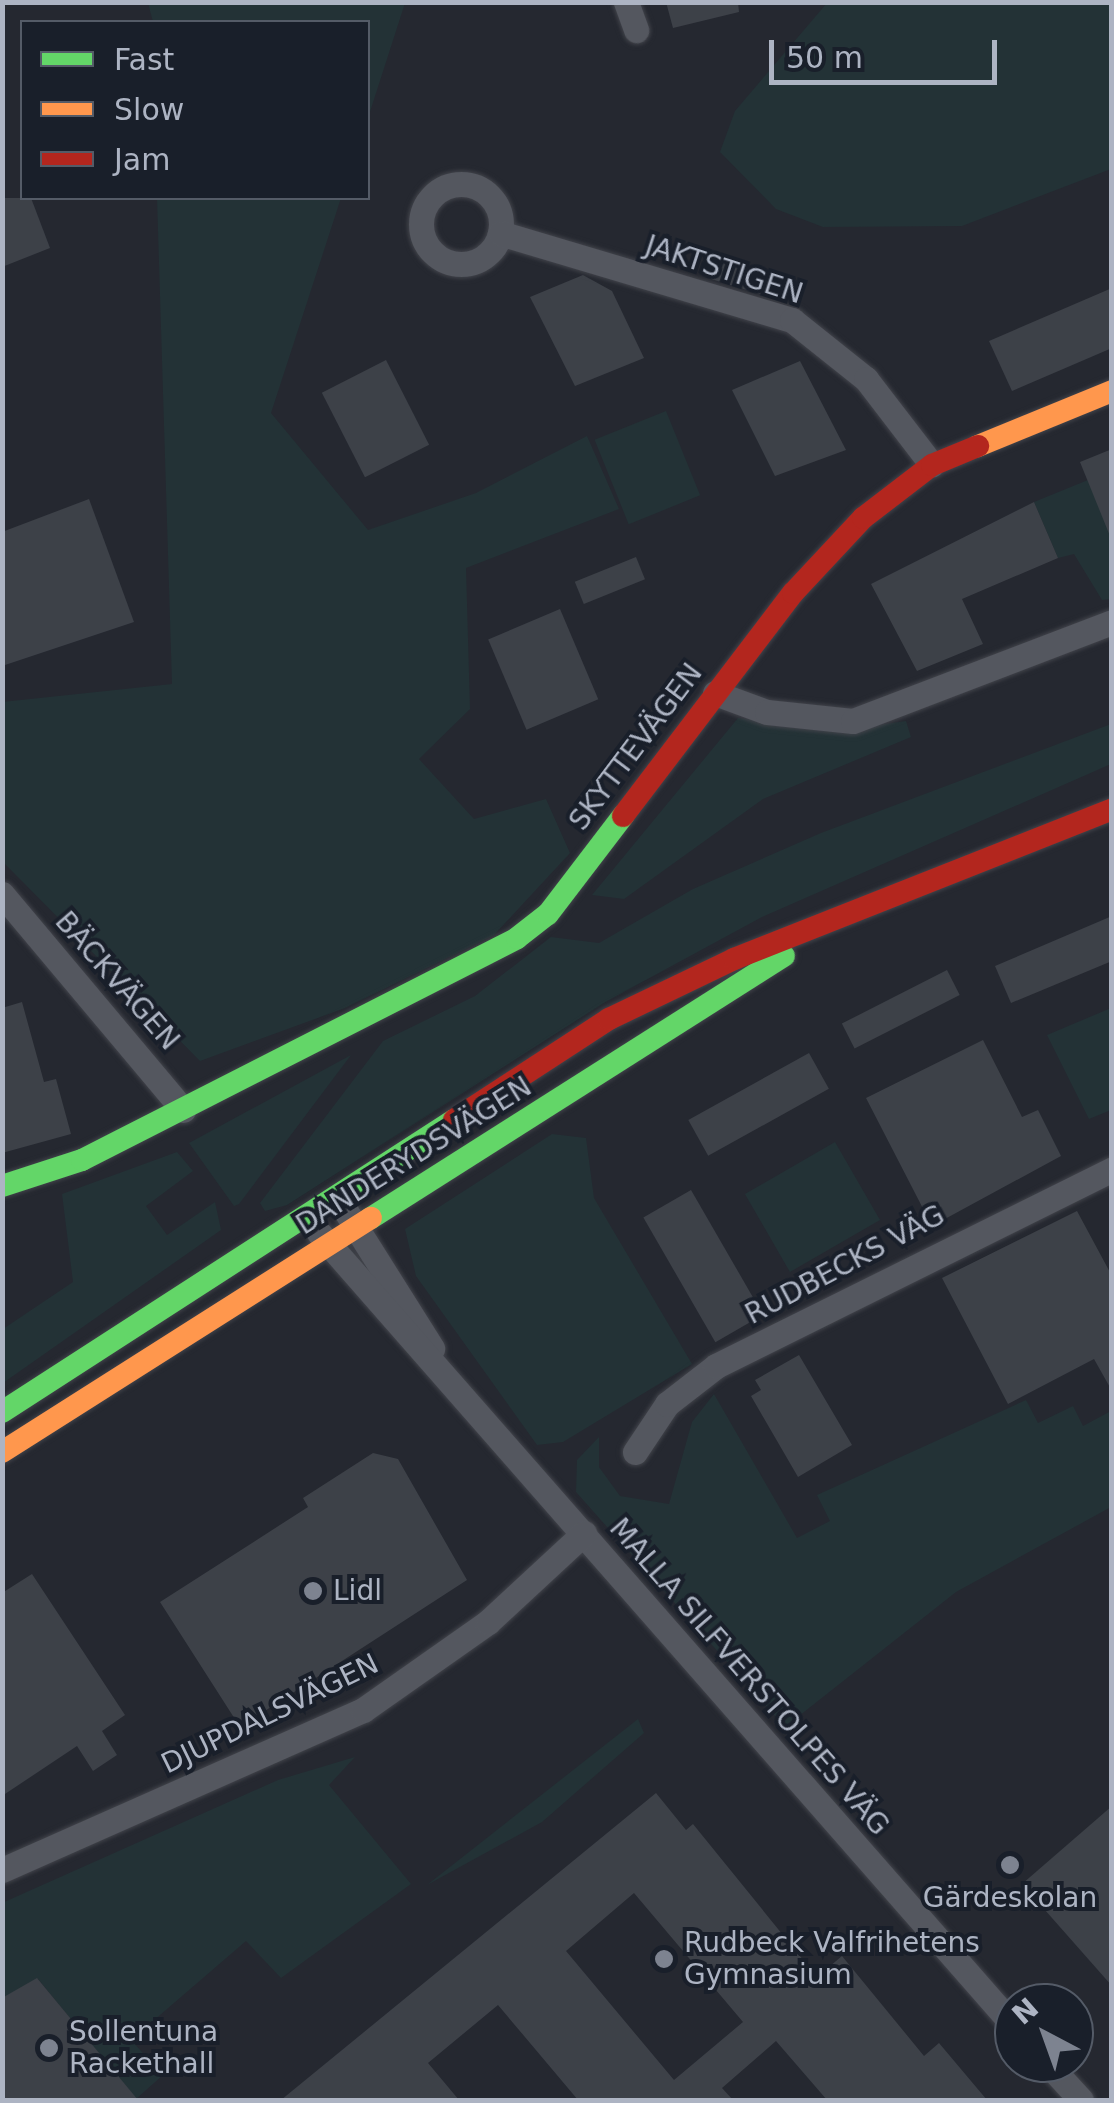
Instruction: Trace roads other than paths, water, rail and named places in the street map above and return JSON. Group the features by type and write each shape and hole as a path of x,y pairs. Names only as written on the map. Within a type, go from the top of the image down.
{"main road":[{"name":"SKYTTEVÄGEN","path":"2,1186 82,1160 518,938 548,914 715,693 852,530 932,465 1112,391"},
{"name":"DANDERYDSVÄGEN","path":"2,1412 332,1192 609,1020 858,911 1112,810"},
{"name":"DANDERYDSVÄGEN","path":"2,1452 858,911"}],"street":[{"path":"626,2 636,30"},
{"name":"JAKTSTIGEN","path":"500,233 792,320 866,379 932,465"},
{"path":"715,693 767,712 853,721 1112,622"},
{"name":"BÄCKVÄGEN","path":"2,894 183,1110"},
{"name":"RUDBECKS VÄG","path":"635,1452 667,1404 716,1366 1112,1169"},
{"name":"MALLA SILFVERSTOLPES VÄG","path":"332,1192 400,1285 441,1366"},
{"name":"MALLA SILFVERSTOLPES VÄG","path":"304,1214 328,1246 441,1366 994,2003"},
{"name":"DJUPDALSVÄGEN","path":"2,1870 363,1710 476,1632 584,1533"}],"place":[{"name":"Lidl","path":"313,1591"},
{"name":"Gärdeskolan","path":"1010,1865"},
{"name":"Rudbeck Valfrihetens Gymnasium","path":"664,1959"},
{"name":"Sollentuna Rackethall","path":"49,2048"}]}
